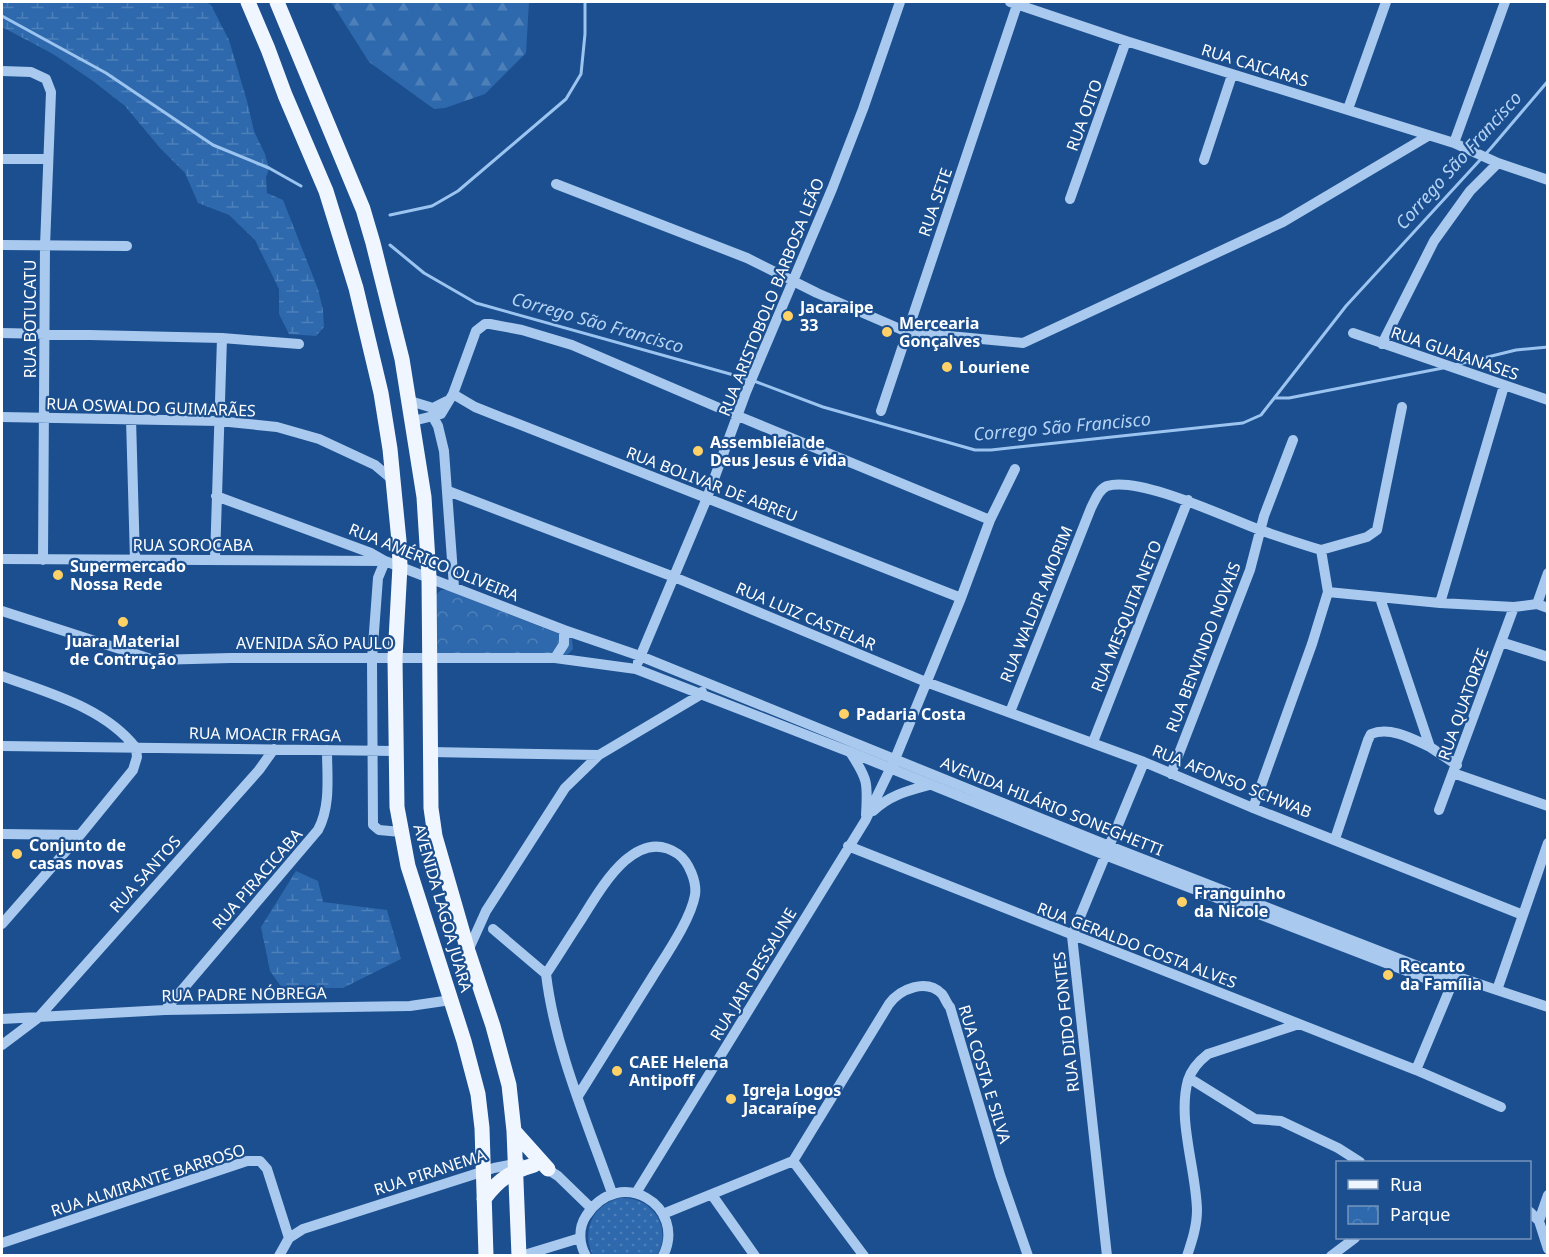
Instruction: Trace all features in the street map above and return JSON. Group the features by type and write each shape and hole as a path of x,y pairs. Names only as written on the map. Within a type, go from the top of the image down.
{"main road":[{"name":"AVENIDA LAGOA JUARA","path":"248,2 326,191 356,288 381,393 394,481 392,564 395,751 400,832 408,866 478,1094 486,1256"},
{"name":"AVENIDA LAGOA JUARA","path":"277,2 363,209 394,323 410,401 424,497 429,577 431,808 435,836 509,1085 514,1131 520,1256"},
{"path":"514,1131 541,1167"},
{"path":"483,1199 494,1185 514,1167 541,1167"}],"street":[{"name":"RUA ARISTOBOLO BARBOSA LEÃO","path":"636,669 707,498 746,392 794,282 863,109 900,2"},
{"name":"RUA CAICARAS","path":"1015,2 1126,41 1454,144 1548,180"},
{"name":"RUA SETE","path":"881,411 1015,2"},
{"path":"1348,109 1386,2"},
{"path":"1454,144 1505,2"},
{"name":"RUA OITO","path":"1070,199 1126,41"},
{"name":"RUA BOTUCATU","path":"2,71 31,72 46,79 51,92 45,246 43,560"},
{"path":"1204,160 1232,75"},
{"path":"556,184 747,258 794,282 907,332 1015,343 1029,341 1212,253 1283,222 1428,136"},
{"path":"2,159 47,159"},
{"path":"1382,344 1434,241 1495,161"},
{"path":"2,245 127,246"},
{"path":"413,421 436,413 452,396 477,331 484,324 490,324 572,345 990,520"},
{"path":"2,333 222,338 299,344"},
{"name":"RUA GUAIANASES","path":"1353,333 1548,400"},
{"path":"215,559 222,338"},
{"path":"1440,603 1504,386"},
{"name":"RUA BOLIVAR DE ABREU","path":"452,396 961,598"},
{"path":"410,401 436,413"},
{"path":"1188,500 1261,530 1321,550 1367,537 1377,530 1402,407"},
{"path":"436,413 444,451 454,587"},
{"name":"RUA OSWALDO GUIMARÃES","path":"2,417 219,420 277,427 319,440 375,465 394,481"},
{"path":"131,419 135,560"},
{"name":"RUA BENVINDO NOVAIS","path":"1171,774 1250,570 1264,516 1293,440"},
{"name":"RUA JAIR DESSAUNE","path":"636,1193 867,818 893,764 961,598 990,520 1015,469"},
{"name":"RUA WALDIR AMORIM","path":"1010,712 1090,508 1102,489 1111,486 1128,486 1188,500"},
{"path":"448,491 674,577"},
{"name":"RUA AMÉRICO OLIVEIRA","path":"216,496 371,553 392,564 564,630 640,656"},
{"name":"RUA MESQUITA NETO","path":"1093,742 1188,500"},
{"path":"1253,808 1312,644 1328,592 1321,550"},
{"name":"RUA SOROCABA","path":"2,559 215,559 392,564"},
{"path":"392,564 378,578 372,658 373,825 379,830 400,832"},
{"path":"1328,592 1440,603 1514,607 1542,606 1548,573"},
{"name":"RUA LUIZ CASTELAR","path":"674,577 926,682"},
{"path":"1380,598 1430,747"},
{"name":"RUA QUATORZE","path":"1439,810 1514,607"},
{"name":"AVENIDA SÃO PAULO","path":"2,611 154,660 555,658 636,669"},
{"path":"555,658 564,644 564,630"},
{"path":"1501,642 1548,657"},
{"name":"AVENIDA HILÁRIO SONEGHETTI","path":"640,656 850,752 893,764 929,785 1107,850"},
{"name":"AVENIDA HILÁRIO SONEGHETTI","path":"636,669 700,695 790,723 1430,980 1453,980 1478,984 1548,1007"},
{"path":"2,676 70,701 91,712 127,736 136,748 137,758 133,770 2,924"},
{"name":"RUA AFONSO SCHWAB","path":"926,682 1093,742 1523,915"},
{"path":"468,951 478,923 565,788 599,755 700,695 705,684"},
{"path":"1335,839 1371,734 1389,732 1406,736 1430,747 1455,769 1548,806"},
{"name":"RUA MOACIR FRAGA","path":"2,746 395,751"},
{"name":"RUA SANTOS","path":"2,1045 38,1018 259,770 274,749"},
{"name":"RUA PIRACICABA","path":"165,1010 318,830 324,820 327,805 327,750"},
{"path":"850,752 864,773 867,782 867,818"},
{"path":"430,753 599,755"},
{"name":"RUA DIDO FONTES","path":"1107,1256 1072,936 1144,762"},
{"path":"867,818 885,800 929,785"},
{"path":"2,834 80,835"},
{"path":"1497,990 1548,843"},
{"name":"RUA GERALDO COSTA ALVES","path":"848,846 1416,1070 1501,1107"},
{"path":"578,1096 674,942 692,906 695,884 689,867 680,855 667,849 656,848 628,857 611,872 546,974 550,1006 578,1096 612,1193"},
{"path":"493,929 546,974"},
{"path":"1416,1070 1453,980"},
{"name":"RUA COSTA E SILVA","path":"793,1161 896,994 919,987 931,988 942,994 950,1007 1004,1186 1028,1256"},
{"name":"RUA PADRE NÓBREGA","path":"2,1019 165,1010 410,1006 451,1000"},
{"path":"1187,1256 1194,1236 1197,1211 1186,1123 1185,1101 1189,1078 1198,1062 1208,1054 1299,1024"},
{"path":"1189,1078 1255,1119 1281,1121 1338,1148 1358,1161"},
{"name":"RUA ALMIRANTE BARROSO","path":"2,1243 247,1161 260,1161 267,1169 289,1238"},
{"path":"663,1214 793,1161 864,1256"},
{"name":"RUA PIRANEMA","path":"289,1238 303,1229 483,1171 514,1167"},
{"path":"541,1167 591,1208"},
{"path":"586,1256 580,1239 583,1220 591,1208 598,1200 612,1193 636,1193 658,1206 663,1214 668,1227 668,1240 663,1256"},
{"path":"712,1195 755,1256"},
{"path":"1539,1221 1548,1195"},
{"path":"1531,1213 1539,1221 1548,1250"},
{"path":"279,1256 289,1238"},
{"path":"520,1256 580,1239"},
{"path":"1330,1256 1354,1239"}],"green space":[{"path":"2,2 206,2 211,5 229,40 254,131 265,154 269,169 266,177 267,193 283,200 318,289 324,327 316,336 289,334 279,314 279,289 255,240 229,215 198,203 185,173 160,148 125,106 53,54 2,27"},
{"path":"331,2 529,2 526,53 485,94 445,108 434,109 369,62"},
{"path":"441,590 447,590 572,639 573,649 567,655 439,654 437,652 436,595"},
{"path":"296,871 318,881 323,902 387,910 401,959 343,988 282,988 270,971 261,927"},
{"path":"620,1198 642,1202 656,1215 661,1224 662,1234 657,1255 593,1256 588,1237 592,1220 602,1206"}],"waterway":[{"path":"390,215 432,206 458,191 566,99 581,74 585,2"},
{"path":"2,16 106,73 213,145 269,168 301,186"},
{"name":"Corrego São Francisco","path":"754,381 823,407 975,450 1243,423 1261,415 1346,306 1491,148 1548,81"},
{"name":"Corrego São Francisco","path":"390,245 424,273 476,303 748,379"},
{"path":"1455,365 1516,350 1548,347"},
{"path":"1275,398 1289,398 1443,368"}],"place":[{"name":"Jacaraipe 33","path":"788,316"},
{"name":"Mercearia Gonçalves","path":"887,332"},
{"name":"Louriene","path":"947,367"},
{"name":"Assembleia de Deus Jesus é vida","path":"698,451"},
{"name":"Supermercado Nossa Rede","path":"58,575"},
{"name":"Juara Material de Contrução","path":"123,622"},
{"name":"Padaria Costa","path":"844,714"},
{"name":"Conjunto de casas novas","path":"17,854"},
{"name":"Franguinho da Nicole","path":"1182,902"},
{"name":"Recanto da Família","path":"1388,975"},
{"name":"CAEE Helena Antipoff","path":"617,1071"},
{"name":"Igreja Logos Jacaraípe","path":"731,1099"}]}
